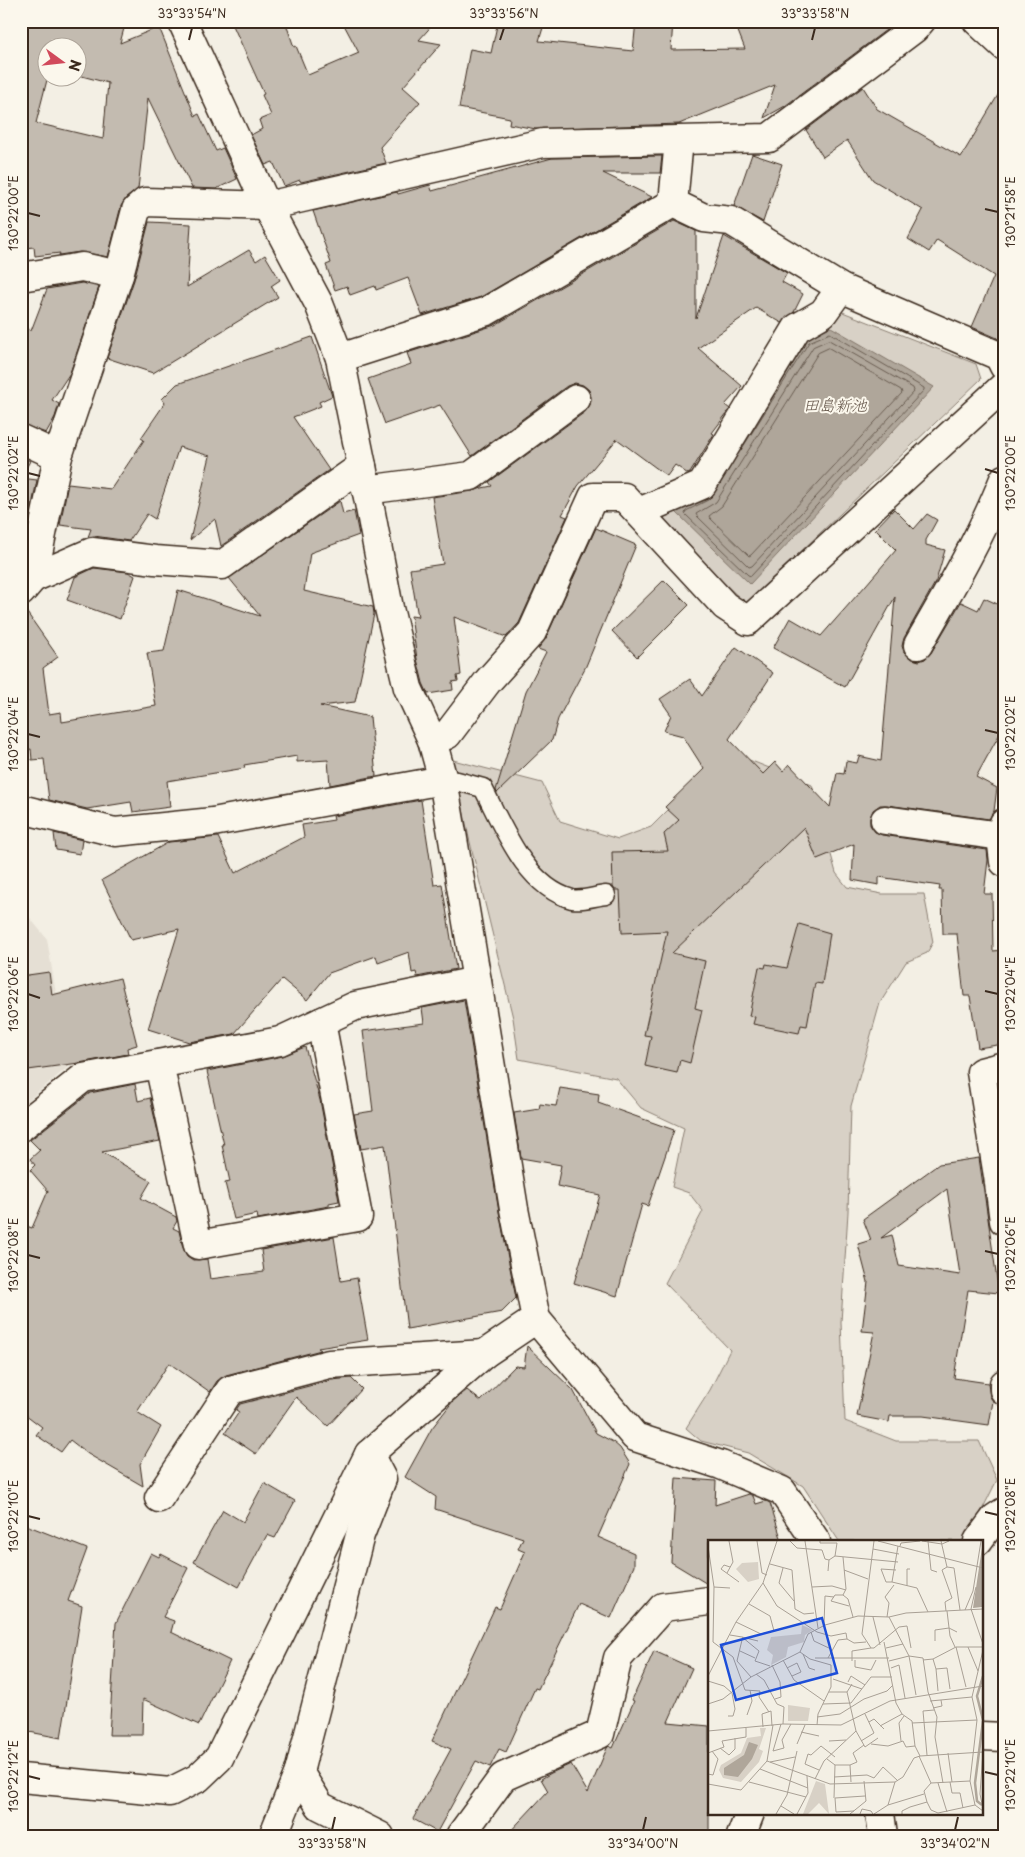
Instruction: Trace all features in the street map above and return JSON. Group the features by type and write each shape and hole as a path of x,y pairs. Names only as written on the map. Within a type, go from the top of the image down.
{"street":[{"path":"182,21 267,206 319,304 340,358 388,608 408,688 432,740 443,780 514,1209 536,1319 635,1437 721,1465 782,1491 815,1540"},
{"path":"27,585 58,456 119,275 136,210 146,202 267,206 543,143 769,138 915,28 921,21"},
{"path":"977,21 1004,46"},
{"path":"673,203 679,140"},
{"path":"340,358 487,311 673,203"},
{"path":"673,203 704,218 731,221 841,288 999,356 1004,366"},
{"path":"21,276 82,267 119,275"},
{"path":"639,512 702,485 797,328 823,313 841,288"},
{"path":"432,740 446,735 488,681 532,632 593,497 624,497 725,606 748,621 1004,386"},
{"path":"27,585 92,552 156,560 222,565 364,478 471,476 576,399"},
{"path":"21,439 58,456"},
{"path":"918,645 956,578 996,499 1004,479"},
{"path":"21,810 115,832 213,822 443,780"},
{"path":"885,820 1003,840"},
{"path":"21,1128 84,1078 280,1041 355,1006 477,981"},
{"path":"160,1064 198,1245 358,1217 321,1022"},
{"path":"1004,1066 981,1072 1004,1221"},
{"path":"21,1778 170,1792 198,1778 219,1758 369,1454 484,1354 536,1319"},
{"path":"158,1498 230,1390 329,1364 484,1354"},
{"path":"1004,1384 1004,1390"},
{"path":"273,1836 299,1772 360,1535 382,1479 369,1454"},
{"path":"979,1540 995,1518 1004,1512"},
{"path":"460,1836 503,1778 600,1734 618,1658 663,1607 708,1601"},
{"path":"982,1736 1004,1737"},
{"path":"299,1772 320,1806 380,1836"},
{"path":"741,1836 750,1814"},
{"path":"880,1814 883,1836"}],"lane":[{"path":"443,780 457,781 483,788 521,860 552,891 574,900 606,895"}],"shaded area":[{"name":"田島新池","path":"840,311 976,364 981,379 746,604 653,515 705,489 802,332"},
{"path":"724,750 812,785 836,873 847,887 882,894 924,894 933,942 927,953 906,962 880,1003 851,1106 848,1212 841,1322 845,1421 896,1441 979,1441 997,1480 975,1524 965,1540 838,1540 803,1486 748,1453 701,1441 686,1428 710,1390 730,1350 665,1283 703,1211 689,1193 672,1187 684,1128 641,1108 616,1078 519,1059 513,1018 469,838 453,760 542,783 560,821 618,839 651,827"},
{"path":"21,907 47,939 68,1067 21,1106"}],"water":[{"name":"田島新池","path":"831,327 934,387 750,584 675,511 806,337"}],"building":[{"path":"21,21 126,21 120,43 159,27 195,116 199,114 216,151 223,148 237,179 216,189 192,188 148,98 138,189 126,198 121,206 108,257 80,252 35,256 34,247 24,248 21,216","holes":["38,38 88,38 88,78 108,83 103,139 36,123 45,88 38,88"]},
{"path":"231,21 285,21 294,47 296,46 308,75 359,53 342,21 436,21 419,40 441,44 403,87 420,102 380,147 386,163 301,182 300,180 284,186 273,162 265,165 251,135 262,129 259,120 271,115 262,95 264,94"},
{"path":"498,21 545,21 539,41 633,51 636,21 673,21 671,50 745,49 734,21 898,21 785,106 764,118 775,85 679,124 536,129 509,124 510,118 459,108 470,49 491,53"},
{"path":"1004,85 1004,341 972,327 994,276 937,240 929,252 908,239 923,210 873,180 847,140 823,157 806,130 863,87 877,109 961,157"},
{"path":"752,154 782,164 763,222 734,206"},
{"path":"662,156 660,173 603,173 652,197 481,297 422,315 408,278 376,290 375,286 350,295 347,286 335,290 326,265 331,263 313,211 397,192 398,194 430,185 432,191 552,158"},
{"path":"674,221 696,231 696,318 724,236 787,273 782,282 803,294 794,312 782,323 756,308 698,348 742,386 725,405 730,409 712,433 714,434 690,473 688,474 675,465 667,476 617,439 578,486 562,515 567,517 519,623 506,637 454,617 461,675 457,676 458,681 452,682 453,690 428,694 417,659 411,616 418,617 410,569 443,564 432,497 492,486 489,482 585,412 590,405 591,397 589,390 583,385 575,383 567,386 472,456 440,405 385,424 368,379 411,364 407,353 495,325"},
{"path":"149,222 191,224 187,287 249,250 256,261 265,255 280,280 271,286 278,297 153,373 107,358 134,280"},
{"path":"82,283 99,287 70,373 52,400 59,404 55,417 46,433 21,424 21,325 31,331 47,289"},
{"path":"312,337 332,396 319,402 321,406 293,417 329,470 221,546 215,519 190,540 210,456 179,447 155,519 147,514 129,541 94,536 88,537 91,529 60,525 68,484 111,489 144,440 141,438 165,403 162,399 177,384"},
{"path":"21,456 30,461 21,477"},
{"path":"21,478 37,480 29,521 21,520"},
{"path":"340,501 343,514 354,511 359,535 310,553 304,591 373,607 374,614 355,702 320,706 370,717 376,776 330,785 328,760 297,762 297,756 244,765 245,768 167,781 170,807 133,812 131,802 87,809 49,800 44,759 32,760 31,749 21,751 21,607 23,607 58,657 43,668 49,714 61,712 62,722 156,706 147,653 164,651 178,590 260,616 229,578"},
{"path":"894,509 914,529 927,514 937,520 926,540 926,545 945,550 936,581 904,638 902,646 904,652 910,658 919,661 925,659 931,653 961,602 978,610 984,598 1004,607 1004,726 976,777 997,788 994,811 989,819 880,805 873,810 870,825 875,832 882,835 987,850 988,860 984,894 992,894 993,951 1004,950 1004,1044 978,1048 970,996 964,996 957,934 943,934 942,890 939,890 940,886 879,877 879,885 852,880 854,844 817,859 804,827 672,953 705,961 695,1008 702,1010 690,1063 680,1060 677,1073 645,1066 651,1036 644,1035 667,931 622,933 620,890 615,890 613,887 612,852 668,851 664,834 679,820 665,807 704,769 683,736 664,731 671,715 660,699 690,679 702,696 736,647 773,673 729,739 763,774 775,762 783,771 789,764 830,807 837,773 844,774 846,761 857,763 859,756 881,761 895,597 845,687 773,648 790,618 821,636 866,585 896,550 875,529"},
{"path":"596,528 636,545 586,666 558,719 552,740 497,793 496,790 526,691 546,652 538,649 546,638"},
{"path":"94,568 128,572 135,576 120,619 67,600 75,577"},
{"path":"664,580 689,605 637,657 612,631"},
{"path":"421,800 434,885 442,884 456,969 417,977 416,972 412,973 409,952 378,963 376,956 329,973 307,1000 282,979 234,1034 189,1042 148,1029 179,929 131,940 102,880 169,842 218,837 235,873 304,837 302,825 334,820 333,816"},
{"path":"54,833 82,840 80,854 56,850"},
{"path":"799,924 830,933 822,984 815,983 807,1026 801,1025 799,1033 753,1024 755,1017 749,1016 759,967 765,968 766,964 787,968"},
{"path":"49,972 52,995 120,978 137,1045 127,1048 128,1054 21,1071 21,976"},
{"path":"464,1000 499,1212 516,1298 502,1312 407,1329 385,1145 361,1149 354,1114 373,1111 363,1031 424,1023 422,1008"},
{"path":"305,1047 320,1100 339,1201 329,1203 329,1206 258,1219 257,1214 234,1219 225,1183 230,1182 222,1145 224,1145 207,1071 283,1056"},
{"path":"135,1084 138,1101 150,1098 160,1141 102,1152 151,1181 141,1198 176,1217 177,1221 173,1228 179,1231 187,1256 193,1260 207,1259 210,1279 264,1272 261,1250 334,1237 341,1281 357,1278 368,1340 318,1348 321,1350 226,1375 217,1381 210,1392 169,1363 137,1412 161,1427 140,1464 143,1486 88,1454 70,1440 61,1452 36,1435 42,1427 21,1411 21,1224 32,1228 48,1191 30,1170 35,1165 30,1159 40,1150 30,1140 90,1093"},
{"path":"560,1088 599,1094 598,1103 674,1130 648,1206 642,1204 617,1296 574,1283 600,1195 557,1186 561,1165 521,1158 514,1113 539,1109 540,1104 556,1106"},
{"path":"979,1158 999,1293 968,1290 954,1378 988,1383 990,1397 993,1401 989,1425 923,1416 890,1416 889,1422 857,1416 874,1332 862,1331 868,1282 858,1244 871,1240 863,1219 939,1164","holes":["947,1189 960,1275 899,1266 892,1235 881,1238"]},
{"path":"527,1346 573,1390 596,1433 620,1448 630,1464 598,1537 634,1553 634,1566 611,1618 579,1604 538,1689 535,1688 506,1752 499,1749 490,1767 476,1761 437,1832 413,1819 451,1749 432,1741 495,1607 500,1609 525,1552 518,1549 523,1538 435,1509 436,1497 405,1477 432,1428 453,1401 467,1390 481,1401 515,1366 524,1367"},
{"path":"351,1378 362,1389 328,1426 296,1397 256,1454 225,1433 239,1412 236,1410 240,1404 332,1380"},
{"path":"676,1478 716,1481 715,1505 749,1494 753,1496 756,1504 766,1501 770,1503 782,1540 708,1540 708,1584 671,1562"},
{"path":"264,1483 295,1501 275,1538 267,1535 239,1587 194,1562 223,1510 243,1522"},
{"path":"21,1523 87,1549 68,1601 82,1606 61,1738 24,1731 26,1720 21,1719"},
{"path":"151,1553 159,1557 161,1554 188,1568 163,1617 174,1621 171,1632 230,1661 199,1725 143,1699 142,1735 109,1735 116,1623"},
{"path":"654,1651 692,1668 668,1722 708,1726 709,1836 506,1836 548,1791 541,1779 551,1773 571,1764 588,1793 607,1748 609,1746 613,1748 634,1701 632,1700"}]}
